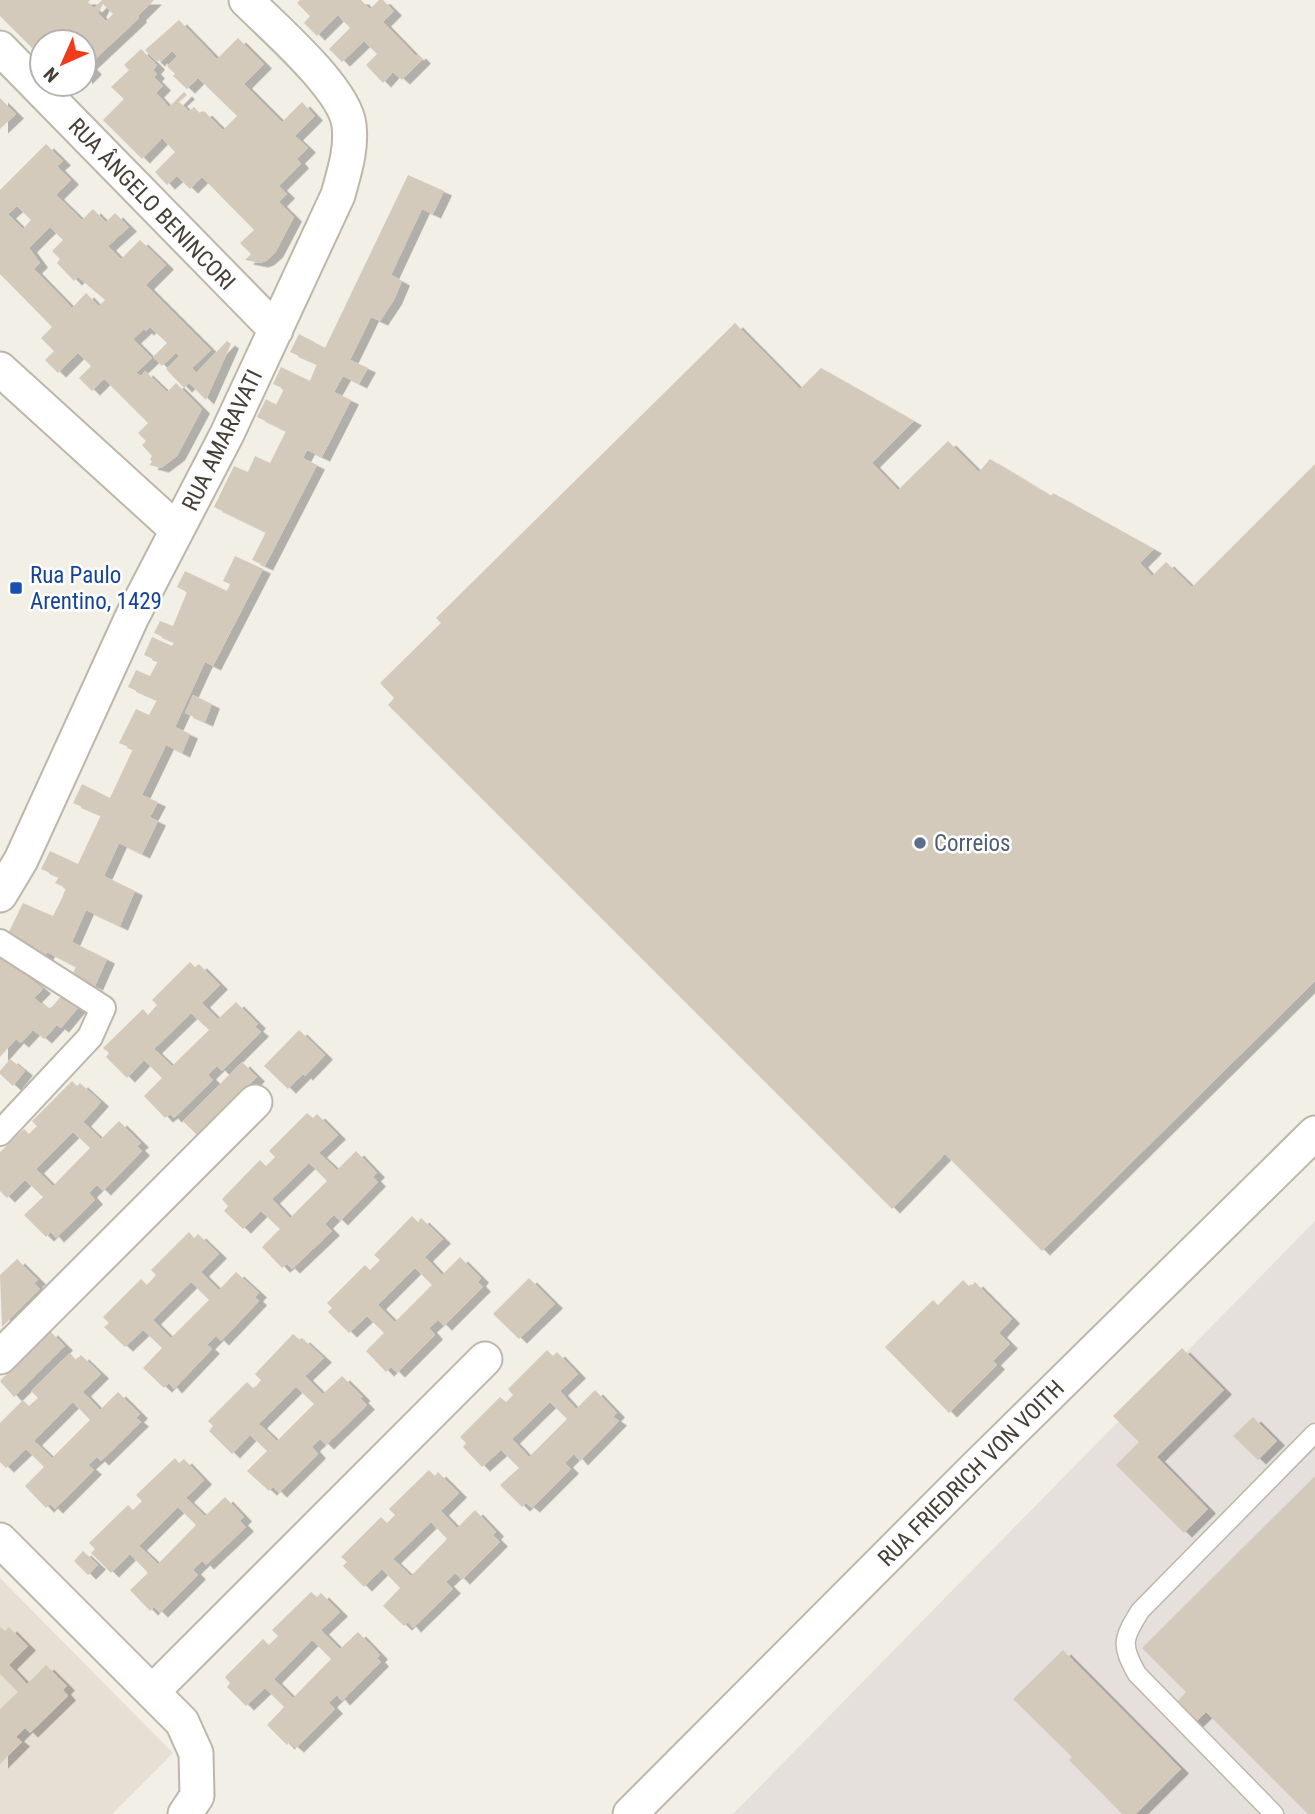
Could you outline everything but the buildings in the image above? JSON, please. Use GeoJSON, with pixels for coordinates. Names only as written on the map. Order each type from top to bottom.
{"type":"FeatureCollection","features":[{"type":"Feature","properties":{"kind":"street","name":"RUA AMARAVATI"},"geometry":{"type":"LineString","coordinates":[[0,895],[21,860],[132,617],[228,434],[338,195],[349,154],[349,123],[340,99],[304,58],[246,0]]}},
{"type":"Feature","properties":{"kind":"street","name":"RUA ÂNGELO BENINCORI"},"geometry":{"type":"LineString","coordinates":[[0,48],[276,330]]}},
{"type":"Feature","properties":{"kind":"street"},"geometry":{"type":"LineString","coordinates":[[0,369],[177,530]]}},
{"type":"Feature","properties":{"kind":"street"},"geometry":{"type":"LineString","coordinates":[[0,942],[103,1008],[90,1037],[0,1133]]}},
{"type":"Feature","properties":{"kind":"street"},"geometry":{"type":"LineString","coordinates":[[0,1357],[256,1102]]}},
{"type":"Feature","properties":{"kind":"street","name":"RUA FRIEDRICH VON VOITH"},"geometry":{"type":"LineString","coordinates":[[630,1814],[899,1543],[1315,1133]]}},
{"type":"Feature","properties":{"kind":"street"},"geometry":{"type":"LineString","coordinates":[[153,1691],[485,1359]]}},
{"type":"Feature","properties":{"kind":"street"},"geometry":{"type":"LineString","coordinates":[[0,1540],[181,1722],[196,1753],[197,1796],[185,1814]]}},
{"type":"Feature","properties":{"kind":"lane"},"geometry":{"type":"LineString","coordinates":[[1274,1814],[1137,1674],[1126,1654],[1126,1634],[1140,1611],[1315,1433]]}},
{"type":"Feature","properties":{"kind":"shaded area"},"geometry":{"type":"Polygon","coordinates":[[[1315,1221],[1315,1814],[733,1814],[1315,1221]]]}},
{"type":"Feature","properties":{"kind":"shaded area"},"geometry":{"type":"Polygon","coordinates":[[[0,1578],[173,1753],[112,1814],[0,1814],[0,1578]]]}},
{"type":"Feature","properties":{"kind":"place","name":"Rua Paulo Arentino, 1429"},"geometry":{"type":"Point","coordinates":[16,588]}},
{"type":"Feature","properties":{"kind":"place","name":"Correios"},"geometry":{"type":"Point","coordinates":[920,843]}}]}
